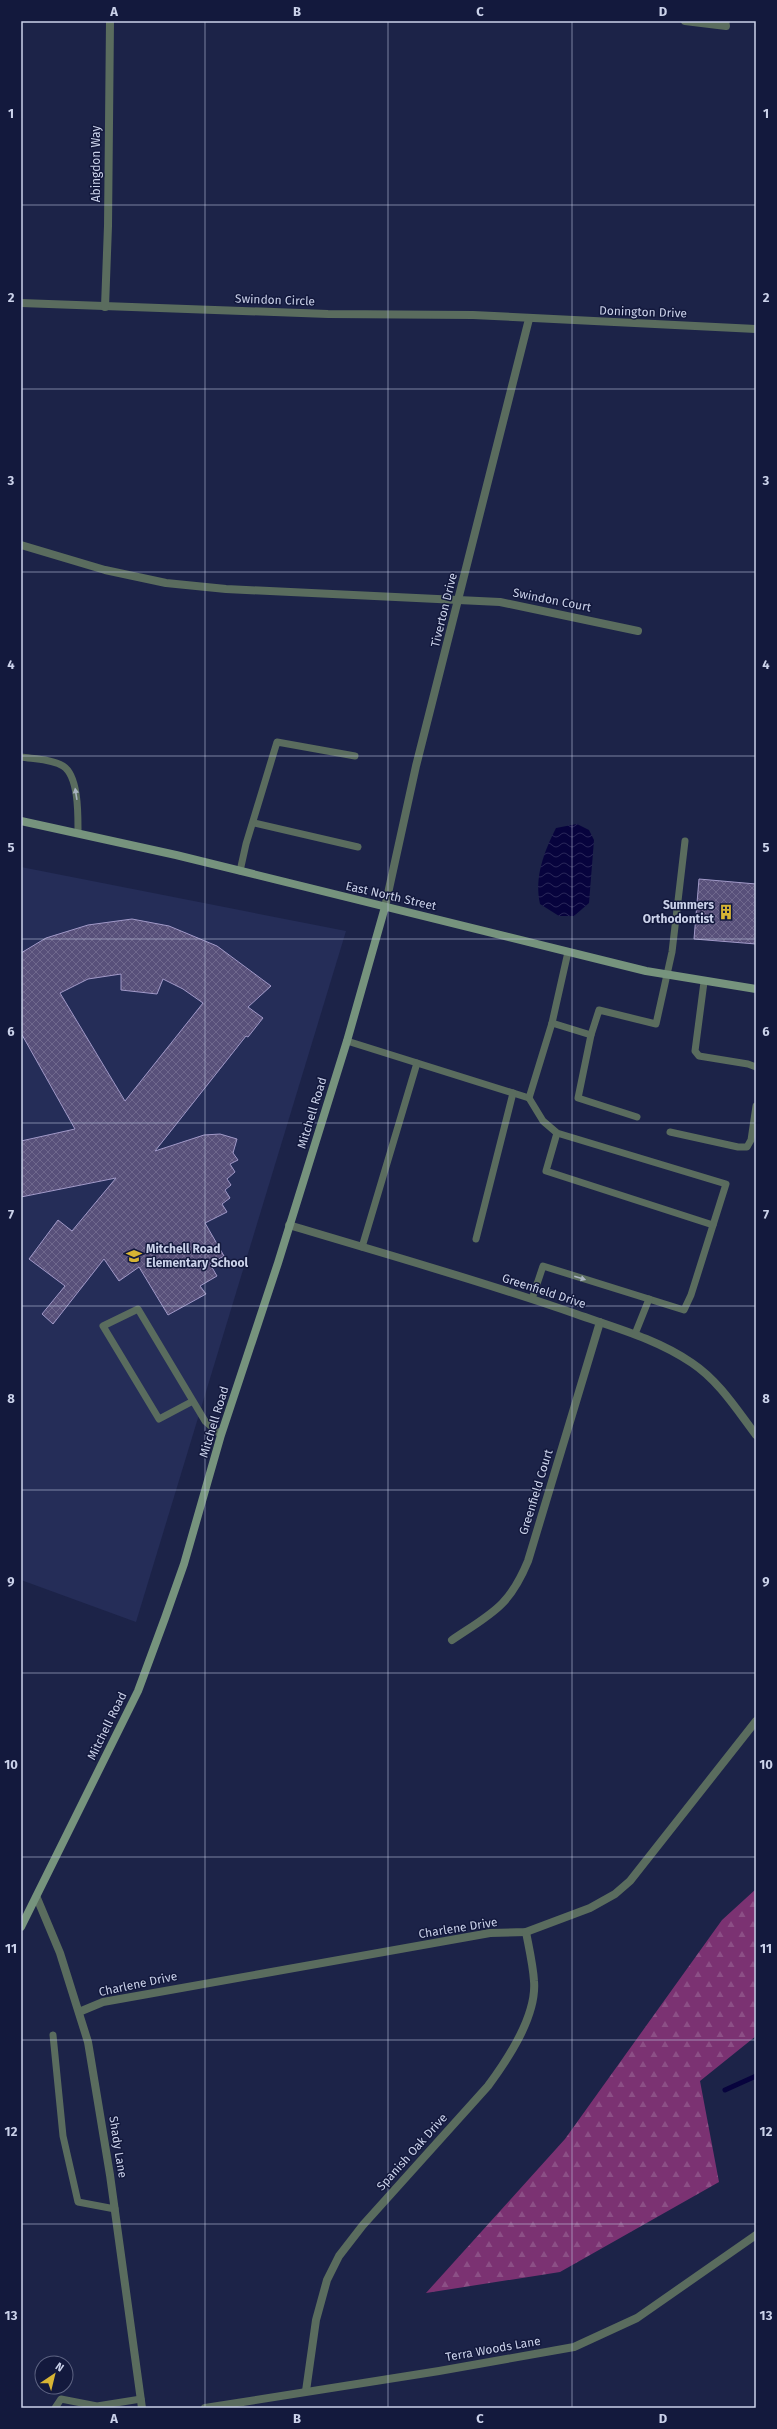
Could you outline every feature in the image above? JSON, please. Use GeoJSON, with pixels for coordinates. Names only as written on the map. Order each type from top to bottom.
{"type":"FeatureCollection","features":[{"type":"Feature","properties":{"kind":"street","name":"Abingdon Way"},"geometry":{"type":"LineString","coordinates":[[105,307],[108,226],[110,21]]}},
{"type":"Feature","properties":{"kind":"street"},"geometry":{"type":"LineString","coordinates":[[685,21],[726,26],[725,21]]}},
{"type":"Feature","properties":{"kind":"street","name":"Swindon Circle"},"geometry":{"type":"LineString","coordinates":[[21,303],[328,314],[473,315],[529,319]]}},
{"type":"Feature","properties":{"kind":"street","name":"Donington Drive"},"geometry":{"type":"LineString","coordinates":[[529,319],[756,328]]}},
{"type":"Feature","properties":{"kind":"street","name":"Tiverton Drive"},"geometry":{"type":"LineString","coordinates":[[385,907],[416,766],[460,599],[529,319]]}},
{"type":"Feature","properties":{"kind":"street"},"geometry":{"type":"LineString","coordinates":[[21,545],[105,570],[166,583],[226,589],[460,599]]}},
{"type":"Feature","properties":{"kind":"street","name":"Swindon Court"},"geometry":{"type":"LineString","coordinates":[[460,599],[500,602],[638,631]]}},
{"type":"Feature","properties":{"kind":"street","name":"East North Street"},"geometry":{"type":"LineString","coordinates":[[21,821],[78,833],[668,975],[704,982],[756,989]]}},
{"type":"Feature","properties":{"kind":"street","name":"Mitchell Road"},"geometry":{"type":"LineString","coordinates":[[21,1927],[37,1898],[138,1690],[184,1564],[221,1435],[290,1225],[347,1041],[385,907]]}},
{"type":"Feature","properties":{"kind":"street","name":"Greenfield Drive"},"geometry":{"type":"LineString","coordinates":[[290,1225],[532,1299],[635,1334],[668,1348],[694,1364],[724,1392],[756,1435]]}},
{"type":"Feature","properties":{"kind":"street","name":"Greenfield Court"},"geometry":{"type":"LineString","coordinates":[[452,1640],[498,1609],[518,1586],[528,1561],[600,1322]]}},
{"type":"Feature","properties":{"kind":"street","name":"Charlene Drive"},"geometry":{"type":"LineString","coordinates":[[79,2012],[103,2002],[338,1959],[490,1933],[526,1932],[590,1908],[615,1894],[630,1881],[756,1721]]}},
{"type":"Feature","properties":{"kind":"street","name":"Shady Lane"},"geometry":{"type":"LineString","coordinates":[[37,1898],[60,1953],[88,2042],[115,2209],[142,2408]]}},
{"type":"Feature","properties":{"kind":"street","name":"Spanish Oak Drive"},"geometry":{"type":"LineString","coordinates":[[306,2391],[316,2320],[327,2280],[339,2256],[363,2225],[488,2086],[505,2064],[518,2040],[532,2002],[534,1982],[526,1932]]}},
{"type":"Feature","properties":{"kind":"street","name":"Terra Woods Lane"},"geometry":{"type":"LineString","coordinates":[[206,2408],[439,2371],[574,2346],[637,2318],[756,2236]]}},
{"type":"Feature","properties":{"kind":"lane"},"geometry":{"type":"LineString","coordinates":[[240,872],[277,742],[355,756]]}},
{"type":"Feature","properties":{"kind":"lane"},"geometry":{"type":"LineString","coordinates":[[21,757],[53,762],[63,766],[69,772],[78,807],[78,833]]}},
{"type":"Feature","properties":{"kind":"lane"},"geometry":{"type":"LineString","coordinates":[[254,822],[358,847]]}},
{"type":"Feature","properties":{"kind":"lane"},"geometry":{"type":"LineString","coordinates":[[637,1117],[578,1098],[591,1035],[599,1010],[656,1024],[668,975],[684,841]]}},
{"type":"Feature","properties":{"kind":"lane"},"geometry":{"type":"LineString","coordinates":[[529,1098],[552,1023],[568,952]]}},
{"type":"Feature","properties":{"kind":"lane"},"geometry":{"type":"LineString","coordinates":[[704,982],[695,1051],[699,1056],[748,1064],[756,1067]]}},
{"type":"Feature","properties":{"kind":"lane"},"geometry":{"type":"LineString","coordinates":[[552,1023],[591,1035]]}},
{"type":"Feature","properties":{"kind":"lane"},"geometry":{"type":"LineString","coordinates":[[347,1041],[529,1098],[543,1121],[557,1132],[726,1184],[691,1295],[684,1310],[543,1266],[532,1299]]}},
{"type":"Feature","properties":{"kind":"lane"},"geometry":{"type":"LineString","coordinates":[[362,1247],[417,1063]]}},
{"type":"Feature","properties":{"kind":"lane"},"geometry":{"type":"LineString","coordinates":[[476,1239],[513,1093]]}},
{"type":"Feature","properties":{"kind":"lane"},"geometry":{"type":"LineString","coordinates":[[670,1132],[738,1147],[747,1147],[752,1140],[756,1106]]}},
{"type":"Feature","properties":{"kind":"lane"},"geometry":{"type":"LineString","coordinates":[[557,1132],[546,1171],[713,1224]]}},
{"type":"Feature","properties":{"kind":"lane"},"geometry":{"type":"LineString","coordinates":[[635,1334],[648,1299]]}},
{"type":"Feature","properties":{"kind":"lane"},"geometry":{"type":"LineString","coordinates":[[193,1401],[158,1419],[103,1326],[138,1309],[205,1421],[221,1435]]}},
{"type":"Feature","properties":{"kind":"lane"},"geometry":{"type":"LineString","coordinates":[[53,2035],[63,2136],[78,2202],[115,2209]]}},
{"type":"Feature","properties":{"kind":"lane"},"geometry":{"type":"LineString","coordinates":[[55,2408],[62,2399],[97,2406],[141,2399]]}},
{"type":"Feature","properties":{"kind":"shaded area","name":"Mitchell Road Elementary School"},"geometry":{"type":"Polygon","coordinates":[[[21,867],[346,931],[136,1622],[21,1580],[21,867]]]}},
{"type":"Feature","properties":{"kind":"green space"},"geometry":{"type":"Polygon","coordinates":[[[756,1889],[756,2036],[700,2081],[719,2182],[560,2272],[426,2293],[565,2139],[722,1920],[756,1889]]]}},
{"type":"Feature","properties":{"kind":"water"},"geometry":{"type":"Polygon","coordinates":[[[577,824],[589,830],[594,840],[589,903],[574,916],[559,916],[540,904],[538,894],[539,874],[544,855],[556,828],[577,824]]]}},
{"type":"Feature","properties":{"kind":"building","name":"Summers Orthodontist"},"geometry":{"type":"Polygon","coordinates":[[[699,879],[756,884],[756,944],[694,939],[699,879]]]}},
{"type":"Feature","properties":{"kind":"building"},"geometry":{"type":"Polygon","coordinates":[[[132,919],[169,926],[217,946],[271,986],[248,1007],[263,1018],[248,1037],[246,1036],[155,1151],[204,1135],[220,1134],[237,1139],[233,1153],[238,1160],[230,1164],[235,1172],[227,1179],[231,1185],[225,1190],[230,1198],[222,1204],[227,1212],[205,1223],[224,1256],[210,1264],[217,1276],[200,1286],[206,1294],[168,1315],[139,1267],[119,1281],[104,1259],[53,1324],[42,1314],[65,1286],[29,1259],[58,1220],[72,1231],[116,1178],[21,1197],[21,1141],[75,1129],[21,1033],[21,953],[46,938],[88,925],[132,919]],[[121,974],[88,979],[60,993],[125,1101],[203,1003],[183,989],[163,979],[157,994],[121,990],[121,974]]]}},
{"type":"Feature","properties":{"kind":"waterway"},"geometry":{"type":"LineString","coordinates":[[725,2090],[756,2076]]}},
{"type":"Feature","properties":{"kind":"place","name":"Summers Orthodontist"},"geometry":{"type":"Point","coordinates":[726,912]}},
{"type":"Feature","properties":{"kind":"place","name":"Mitchell Road Elementary School"},"geometry":{"type":"Point","coordinates":[134,1256]}}]}
